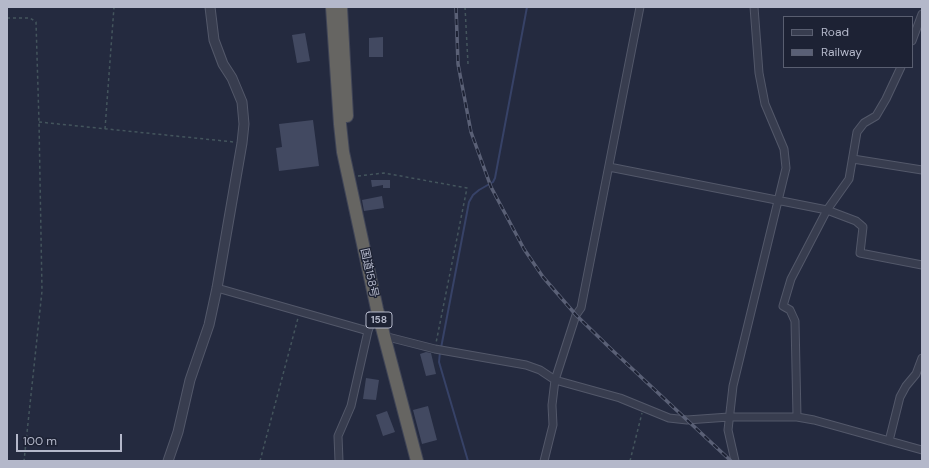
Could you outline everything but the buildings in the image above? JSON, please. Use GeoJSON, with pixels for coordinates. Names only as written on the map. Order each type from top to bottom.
{"type":"FeatureCollection","features":[{"type":"Feature","properties":{"kind":"highway","name":"国道158号"},"geometry":{"type":"LineString","coordinates":[[332,7],[343,152],[377,309],[417,461]]}},
{"type":"Feature","properties":{"kind":"highway","name":"国道158号"},"geometry":{"type":"LineString","coordinates":[[341,7],[348,122],[348,177]]}},
{"type":"Feature","properties":{"kind":"street"},"geometry":{"type":"LineString","coordinates":[[168,461],[178,432],[190,380],[209,326],[217,288],[244,124],[242,102],[232,78],[223,64],[214,40],[210,7]]}},
{"type":"Feature","properties":{"kind":"street"},"geometry":{"type":"LineString","coordinates":[[544,461],[553,425],[552,405],[555,380],[576,315],[581,308],[640,7]]}},
{"type":"Feature","properties":{"kind":"street"},"geometry":{"type":"LineString","coordinates":[[734,461],[728,430],[728,416],[733,386],[786,168],[784,149],[765,104],[758,73],[754,7]]}},
{"type":"Feature","properties":{"kind":"street"},"geometry":{"type":"LineString","coordinates":[[913,38],[922,14]]}},
{"type":"Feature","properties":{"kind":"street"},"geometry":{"type":"LineString","coordinates":[[797,417],[795,321],[790,310],[783,306],[791,279],[827,210],[849,178],[857,132],[864,123],[876,116],[886,100],[901,68]]}},
{"type":"Feature","properties":{"kind":"street"},"geometry":{"type":"LineString","coordinates":[[853,159],[922,170]]}},
{"type":"Feature","properties":{"kind":"street"},"geometry":{"type":"LineString","coordinates":[[609,166],[827,210],[856,221],[863,227],[860,253],[922,265]]}},
{"type":"Feature","properties":{"kind":"street"},"geometry":{"type":"LineString","coordinates":[[217,288],[368,331]]}},
{"type":"Feature","properties":{"kind":"street"},"geometry":{"type":"LineString","coordinates":[[339,461],[338,436],[351,406],[368,331],[377,309]]}},
{"type":"Feature","properties":{"kind":"street"},"geometry":{"type":"LineString","coordinates":[[384,336],[439,350],[526,365],[540,370],[555,380],[620,398],[669,418],[687,420],[728,416],[797,417],[814,420],[922,450]]}},
{"type":"Feature","properties":{"kind":"street"},"geometry":{"type":"LineString","coordinates":[[889,441],[900,397],[906,386],[916,374],[922,358]]}},
{"type":"Feature","properties":{"kind":"path"},"geometry":{"type":"LineString","coordinates":[[105,129],[114,7]]}},
{"type":"Feature","properties":{"kind":"path"},"geometry":{"type":"LineString","coordinates":[[465,7],[468,64]]}},
{"type":"Feature","properties":{"kind":"path"},"geometry":{"type":"LineString","coordinates":[[7,18],[30,18],[36,22],[42,291],[24,461]]}},
{"type":"Feature","properties":{"kind":"path"},"geometry":{"type":"LineString","coordinates":[[39,122],[242,143]]}},
{"type":"Feature","properties":{"kind":"path"},"geometry":{"type":"LineString","coordinates":[[348,177],[384,173],[467,188],[439,350]]}},
{"type":"Feature","properties":{"kind":"path"},"geometry":{"type":"LineString","coordinates":[[260,461],[300,312]]}},
{"type":"Feature","properties":{"kind":"path"},"geometry":{"type":"LineString","coordinates":[[630,461],[644,408]]}},
{"type":"Feature","properties":{"kind":"waterway"},"geometry":{"type":"LineString","coordinates":[[441,348],[469,202],[473,195],[493,182],[495,178],[527,7]]}},
{"type":"Feature","properties":{"kind":"waterway"},"geometry":{"type":"LineString","coordinates":[[440,352],[439,362],[468,461]]}},
{"type":"Feature","properties":{"kind":"railway"},"geometry":{"type":"LineString","coordinates":[[456,7],[458,64],[471,132],[491,187],[524,249],[543,277],[576,315],[731,461]]}}]}
